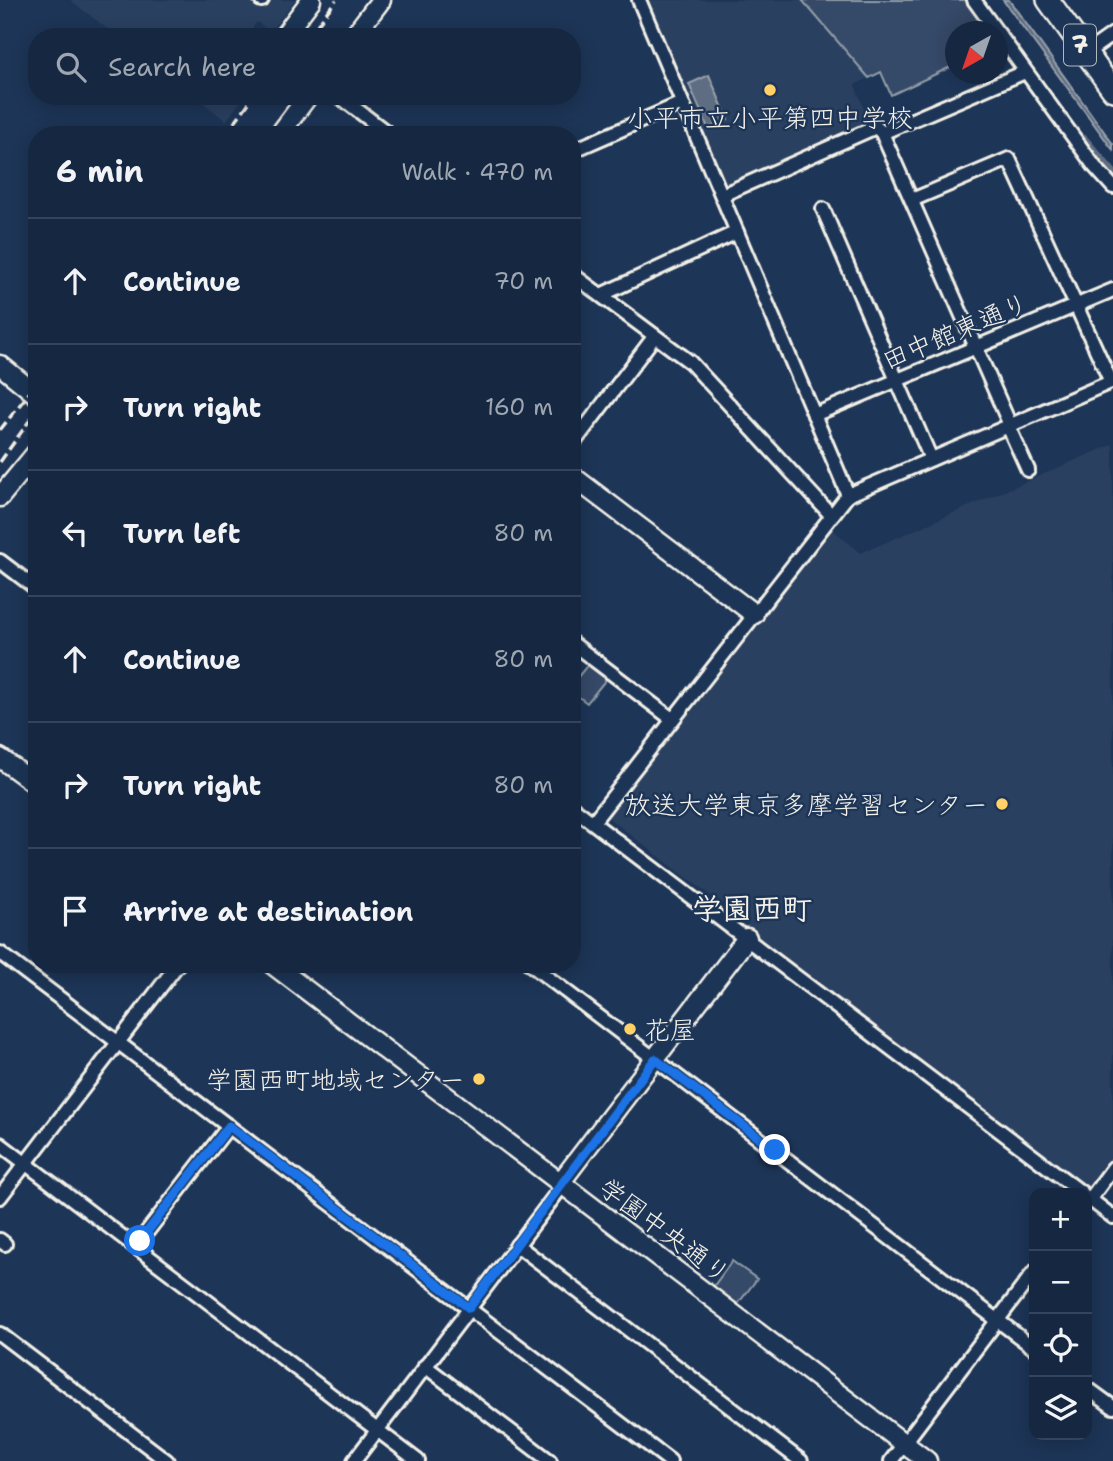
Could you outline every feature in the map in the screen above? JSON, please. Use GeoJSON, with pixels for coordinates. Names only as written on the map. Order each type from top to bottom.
{"type":"FeatureCollection","features":[{"type":"Feature","properties":{"kind":"main road","name":"7"},"geometry":{"type":"LineString","coordinates":[[1048,0],[1113,90]]}},
{"type":"Feature","properties":{"kind":"street"},"geometry":{"type":"LineString","coordinates":[[290,28],[312,0]]}},
{"type":"Feature","properties":{"kind":"street"},"geometry":{"type":"LineString","coordinates":[[360,28],[381,0]]}},
{"type":"Feature","properties":{"kind":"street"},"geometry":{"type":"LineString","coordinates":[[639,0],[849,495]]}},
{"type":"Feature","properties":{"kind":"street"},"geometry":{"type":"LineString","coordinates":[[974,0],[989,21]]}},
{"type":"Feature","properties":{"kind":"street"},"geometry":{"type":"LineString","coordinates":[[1086,53],[1113,34]]}},
{"type":"Feature","properties":{"kind":"street"},"geometry":{"type":"LineString","coordinates":[[1008,48],[1113,187]]}},
{"type":"Feature","properties":{"kind":"street"},"geometry":{"type":"LineString","coordinates":[[882,133],[1024,72]]}},
{"type":"Feature","properties":{"kind":"street"},"geometry":{"type":"LineString","coordinates":[[581,147],[682,103]]}},
{"type":"Feature","properties":{"kind":"street"},"geometry":{"type":"LineString","coordinates":[[286,126],[301,105]]}},
{"type":"Feature","properties":{"kind":"street"},"geometry":{"type":"LineString","coordinates":[[351,105],[378,126]]}},
{"type":"Feature","properties":{"kind":"street"},"geometry":{"type":"LineString","coordinates":[[722,195],[876,127],[882,133],[1028,470]]}},
{"type":"Feature","properties":{"kind":"street"},"geometry":{"type":"LineString","coordinates":[[593,822],[849,495],[1112,381],[1009,159],[912,201]]}},
{"type":"Feature","properties":{"kind":"street"},"geometry":{"type":"LineString","coordinates":[[823,209],[931,460]]}},
{"type":"Feature","properties":{"kind":"street"},"geometry":{"type":"LineString","coordinates":[[601,295],[737,232]]}},
{"type":"Feature","properties":{"kind":"street"},"geometry":{"type":"LineString","coordinates":[[581,281],[690,362],[831,515]]}},
{"type":"Feature","properties":{"kind":"street","name":"田中館東通り"},"geometry":{"type":"LineString","coordinates":[[814,415],[1113,289]]}},
{"type":"Feature","properties":{"kind":"street"},"geometry":{"type":"LineString","coordinates":[[581,433],[654,337]]}},
{"type":"Feature","properties":{"kind":"street"},"geometry":{"type":"LineString","coordinates":[[0,365],[28,388]]}},
{"type":"Feature","properties":{"kind":"street"},"geometry":{"type":"LineString","coordinates":[[0,497],[28,463]]}},
{"type":"Feature","properties":{"kind":"street"},"geometry":{"type":"LineString","coordinates":[[581,482],[754,614]]}},
{"type":"Feature","properties":{"kind":"street"},"geometry":{"type":"LineString","coordinates":[[0,561],[28,582]]}},
{"type":"Feature","properties":{"kind":"street"},"geometry":{"type":"LineString","coordinates":[[581,650],[672,719]]}},
{"type":"Feature","properties":{"kind":"street"},"geometry":{"type":"LineString","coordinates":[[0,758],[28,778]]}},
{"type":"Feature","properties":{"kind":"street"},"geometry":{"type":"LineString","coordinates":[[581,813],[1073,1188]]}},
{"type":"Feature","properties":{"kind":"street"},"geometry":{"type":"LineString","coordinates":[[354,1461],[747,938]]}},
{"type":"Feature","properties":{"kind":"street"},"geometry":{"type":"LineString","coordinates":[[0,953],[670,1461]]}},
{"type":"Feature","properties":{"kind":"street"},"geometry":{"type":"LineString","coordinates":[[0,1197],[171,973]]}},
{"type":"Feature","properties":{"kind":"street","name":"学園中央通り"},"geometry":{"type":"LineString","coordinates":[[284,973],[926,1461]]}},
{"type":"Feature","properties":{"kind":"street"},"geometry":{"type":"LineString","coordinates":[[542,973],[1029,1344]]}},
{"type":"Feature","properties":{"kind":"street"},"geometry":{"type":"LineString","coordinates":[[136,1246],[229,1126]]}},
{"type":"Feature","properties":{"kind":"street"},"geometry":{"type":"LineString","coordinates":[[0,1144],[418,1461]]}},
{"type":"Feature","properties":{"kind":"street"},"geometry":{"type":"LineString","coordinates":[[1092,1191],[1113,1168]]}},
{"type":"Feature","properties":{"kind":"street"},"geometry":{"type":"LineString","coordinates":[[1092,1202],[1113,1217]]}},
{"type":"Feature","properties":{"kind":"street"},"geometry":{"type":"LineString","coordinates":[[517,1245],[801,1461]]}},
{"type":"Feature","properties":{"kind":"street"},"geometry":{"type":"LineString","coordinates":[[891,1461],[1029,1279]]}},
{"type":"Feature","properties":{"kind":"street"},"geometry":{"type":"LineString","coordinates":[[0,1334],[167,1461]]}},
{"type":"Feature","properties":{"kind":"street"},"geometry":{"type":"LineString","coordinates":[[425,1366],[550,1461]]}},
{"type":"Feature","properties":{"kind":"street"},"geometry":{"type":"LineString","coordinates":[[1092,1392],[1113,1407]]}},
{"type":"Feature","properties":{"kind":"shaded area"},"geometry":{"type":"Polygon","coordinates":[[[70,0],[295,0],[273,28],[265,28],[257,22],[253,28],[106,28],[70,0]]]}},
{"type":"Feature","properties":{"kind":"shaded area","name":"小平市立小平第四中学校"},"geometry":{"type":"Polygon","coordinates":[[[644,0],[970,0],[961,21],[945,21],[945,70],[891,95],[880,72],[855,85],[868,120],[866,124],[727,187],[723,186],[644,0]]]}},
{"type":"Feature","properties":{"kind":"shaded area"},"geometry":{"type":"Polygon","coordinates":[[[802,0],[970,0],[985,21],[945,21],[945,70],[891,95],[881,72],[869,78],[802,0]]]}},
{"type":"Feature","properties":{"kind":"shaded area"},"geometry":{"type":"Polygon","coordinates":[[[1003,0],[1009,0],[1113,144],[1113,150],[1003,0]]]}},
{"type":"Feature","properties":{"kind":"shaded area"},"geometry":{"type":"Polygon","coordinates":[[[709,75],[728,120],[708,128],[689,84],[709,75]]]}},
{"type":"Feature","properties":{"kind":"shaded area"},"geometry":{"type":"Polygon","coordinates":[[[206,105],[238,105],[226,121],[206,105]]]}},
{"type":"Feature","properties":{"kind":"shaded area"},"geometry":{"type":"Polygon","coordinates":[[[1113,444],[1113,1155],[1088,1188],[745,928],[748,924],[607,817],[832,529],[861,553],[1113,444]]]}},
{"type":"Feature","properties":{"kind":"shaded area"},"geometry":{"type":"Polygon","coordinates":[[[589,663],[608,677],[587,703],[581,699],[581,673],[589,663]]]}},
{"type":"Feature","properties":{"kind":"shaded area"},"geometry":{"type":"Polygon","coordinates":[[[732,1261],[757,1279],[737,1305],[713,1287],[732,1261]]]}},
{"type":"Feature","properties":{"kind":"waterway"},"geometry":{"type":"LineString","coordinates":[[1082,141],[1113,177]]}},
{"type":"Feature","properties":{"kind":"railway"},"geometry":{"type":"LineString","coordinates":[[315,28],[336,0]]}},
{"type":"Feature","properties":{"kind":"railway"},"geometry":{"type":"LineString","coordinates":[[232,126],[247,105]]}},
{"type":"Feature","properties":{"kind":"railway"},"geometry":{"type":"LineString","coordinates":[[0,430],[28,394]]}},
{"type":"Feature","properties":{"kind":"railway"},"geometry":{"type":"LineString","coordinates":[[0,462],[28,423]]}},
{"type":"Feature","properties":{"kind":"place","name":"小平市立小平第四中学校"},"geometry":{"type":"Point","coordinates":[770,90]}},
{"type":"Feature","properties":{"kind":"place","name":"放送大学東京多摩学習センター"},"geometry":{"type":"Point","coordinates":[1002,804]}},
{"type":"Feature","properties":{"kind":"place","name":"花屋"},"geometry":{"type":"Point","coordinates":[630,1029]}},
{"type":"Feature","properties":{"kind":"place","name":"学園西町地域センター"},"geometry":{"type":"Point","coordinates":[479,1079]}},
{"type":"Feature","properties":{"kind":"district","name":"学園西町"},"geometry":{"type":"Point","coordinates":[752,908]}},
{"type":"Feature","properties":{"kind":"route"},"geometry":{"type":"LineString","coordinates":[[140,1241],[229,1126],[469,1308],[655,1059],[775,1150]]}}]}
